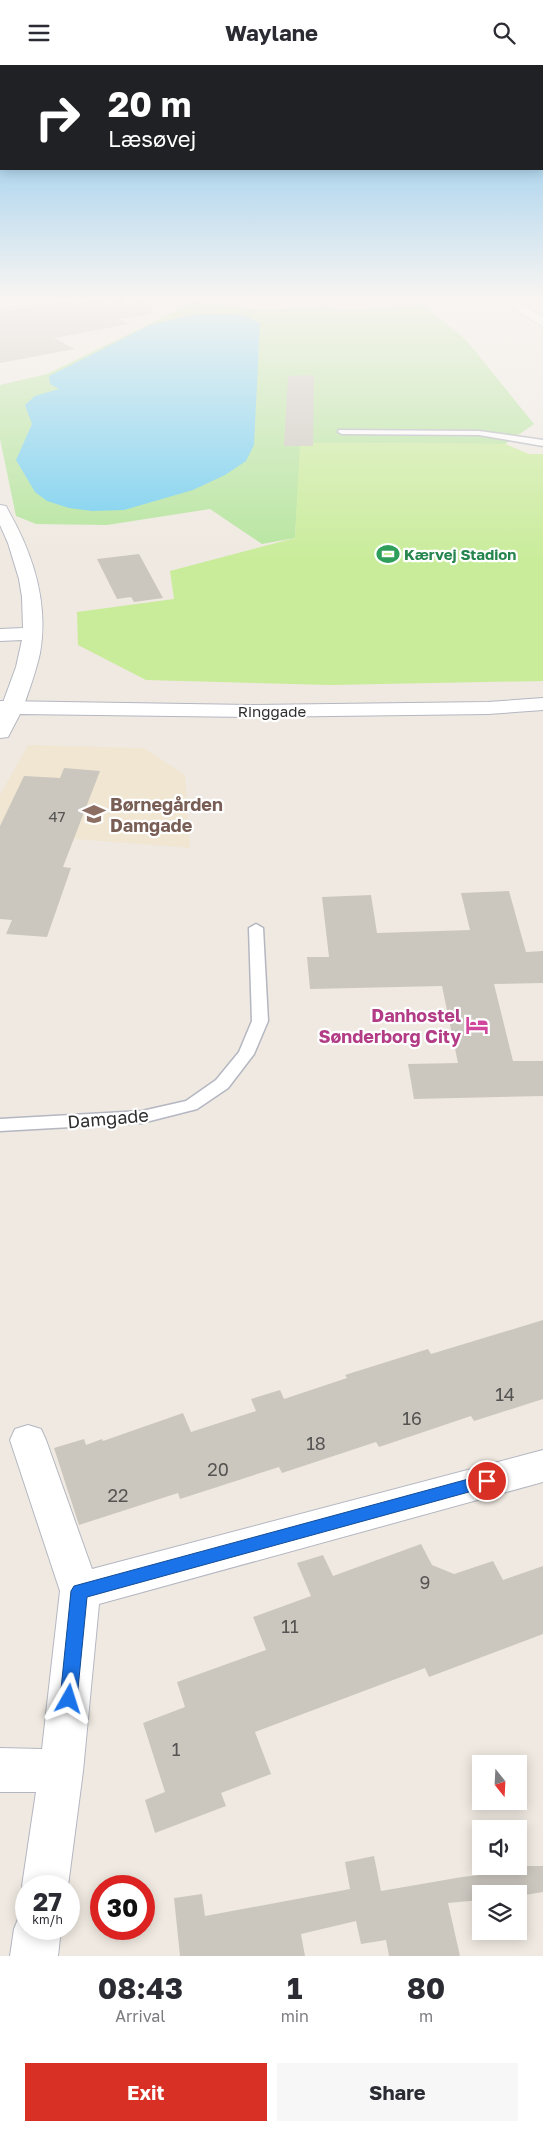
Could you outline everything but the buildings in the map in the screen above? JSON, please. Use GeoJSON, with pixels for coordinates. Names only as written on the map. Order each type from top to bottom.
{"type":"FeatureCollection","features":[{"type":"Feature","properties":{"kind":"street"},"geometry":{"type":"LineString","coordinates":[[0,510],[25,562],[34,604],[30,653],[6,708],[0,732]]}},
{"type":"Feature","properties":{"kind":"street"},"geometry":{"type":"LineString","coordinates":[[0,635],[31,634]]}},
{"type":"Feature","properties":{"kind":"street","name":"Ringgade"},"geometry":{"type":"LineString","coordinates":[[6,708],[250,711],[488,708],[543,704]]}},
{"type":"Feature","properties":{"kind":"street"},"geometry":{"type":"LineString","coordinates":[[28,1441],[80,1591],[62,1771],[47,1875]]}},
{"type":"Feature","properties":{"kind":"street"},"geometry":{"type":"LineString","coordinates":[[80,1591],[543,1466]]}},
{"type":"Feature","properties":{"kind":"street"},"geometry":{"type":"LineString","coordinates":[[0,1770],[62,1771]]}},
{"type":"Feature","properties":{"kind":"street"},"geometry":{"type":"LineString","coordinates":[[34,1956],[36,1940]]}},
{"type":"Feature","properties":{"kind":"lane"},"geometry":{"type":"LineString","coordinates":[[342,432],[479,433],[543,443]]}},
{"type":"Feature","properties":{"kind":"lane","name":"Damgade"},"geometry":{"type":"LineString","coordinates":[[0,1125],[142,1117],[191,1105],[222,1084],[246,1054],[260,1021],[256,928]]}},
{"type":"Feature","properties":{"kind":"shaded area","name":"Børnegården Damgade"},"geometry":{"type":"Polygon","coordinates":[[[28,745],[144,748],[185,775],[190,848],[0,833],[0,795],[28,745]]]}},
{"type":"Feature","properties":{"kind":"green space"},"geometry":{"type":"Polygon","coordinates":[[[502,384],[534,424],[505,444],[301,443],[295,538],[262,544],[210,509],[107,525],[36,524],[16,516],[0,439],[0,385],[502,384]]]}},
{"type":"Feature","properties":{"kind":"green space","name":"Kærvej Stadion"},"geometry":{"type":"Polygon","coordinates":[[[300,443],[505,444],[529,454],[543,454],[543,681],[330,685],[146,680],[78,645],[77,612],[174,599],[170,571],[295,538],[300,443]]]}},
{"type":"Feature","properties":{"kind":"water"},"geometry":{"type":"Polygon","coordinates":[[[50,384],[257,384],[254,445],[246,461],[225,475],[193,490],[124,510],[92,511],[69,508],[47,501],[35,492],[16,460],[32,424],[25,405],[35,396],[59,389],[50,384]]]}},
{"type":"Feature","properties":{"kind":"place","name":"Kærvej Stadion"},"geometry":{"type":"Point","coordinates":[388,554]}},
{"type":"Feature","properties":{"kind":"place","name":"Børnegården Damgade"},"geometry":{"type":"Point","coordinates":[94,814]}},
{"type":"Feature","properties":{"kind":"place","name":"Danhostel Sønderborg City"},"geometry":{"type":"Point","coordinates":[477,1025]}},
{"type":"Feature","properties":{"kind":"route"},"geometry":{"type":"LineString","coordinates":[[69,1699],[80,1591],[487,1481]]}}]}
